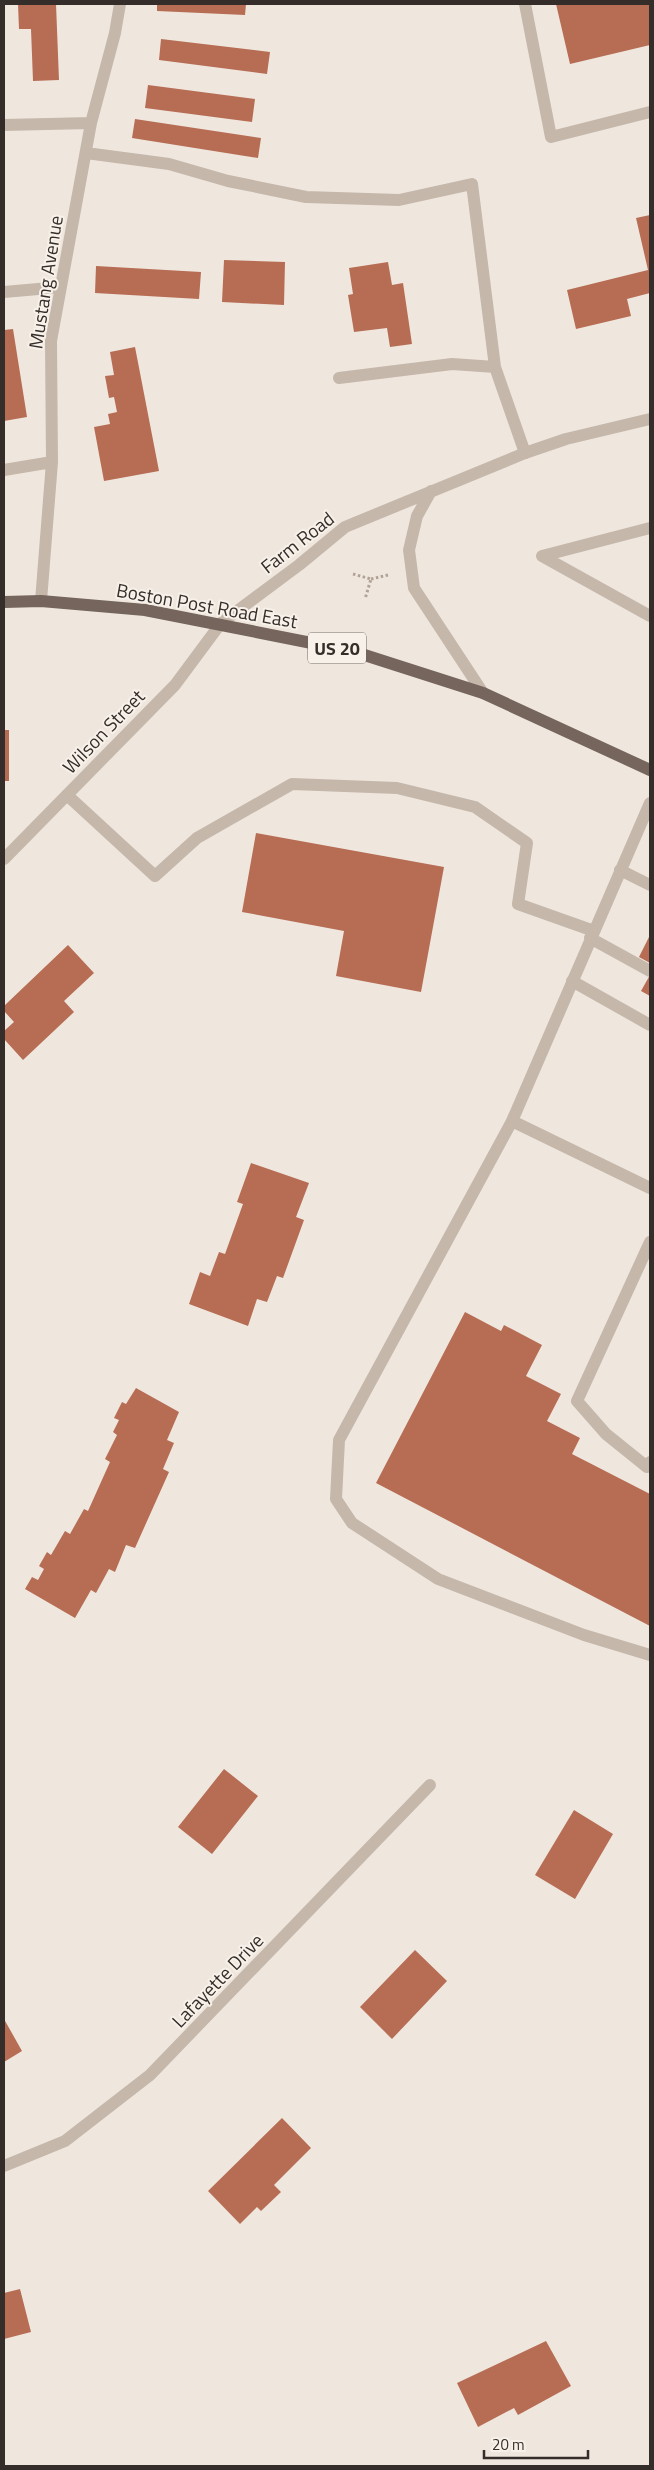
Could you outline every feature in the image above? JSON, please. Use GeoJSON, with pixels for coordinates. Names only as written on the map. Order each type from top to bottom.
{"type":"FeatureCollection","features":[{"type":"Feature","properties":{"kind":"main road","name":"Boston Post Road East"},"geometry":{"type":"LineString","coordinates":[[4,602],[41,601],[145,610],[221,623],[352,651],[483,693],[650,770]]}},
{"type":"Feature","properties":{"kind":"street","name":"Mustang Avenue"},"geometry":{"type":"LineString","coordinates":[[41,601],[52,462],[51,341],[91,123],[115,33],[120,4]]}},
{"type":"Feature","properties":{"kind":"street"},"geometry":{"type":"LineString","coordinates":[[525,4],[551,137],[650,112]]}},
{"type":"Feature","properties":{"kind":"street"},"geometry":{"type":"LineString","coordinates":[[4,125],[91,123]]}},
{"type":"Feature","properties":{"kind":"street"},"geometry":{"type":"LineString","coordinates":[[86,153],[169,164],[228,181],[306,198],[399,200],[472,184],[495,367],[525,453]]}},
{"type":"Feature","properties":{"kind":"street"},"geometry":{"type":"LineString","coordinates":[[4,292],[61,288]]}},
{"type":"Feature","properties":{"kind":"street"},"geometry":{"type":"LineString","coordinates":[[339,378],[452,364],[495,367]]}},
{"type":"Feature","properties":{"kind":"street","name":"Farm Road"},"geometry":{"type":"LineString","coordinates":[[221,623],[299,565],[345,527],[525,453],[566,439],[650,419]]}},
{"type":"Feature","properties":{"kind":"street"},"geometry":{"type":"LineString","coordinates":[[4,470],[52,462]]}},
{"type":"Feature","properties":{"kind":"street"},"geometry":{"type":"LineString","coordinates":[[431,491],[417,516],[408,550],[414,588],[483,693]]}},
{"type":"Feature","properties":{"kind":"street"},"geometry":{"type":"LineString","coordinates":[[650,528],[542,556],[650,616]]}},
{"type":"Feature","properties":{"kind":"street","name":"Wilson Street"},"geometry":{"type":"LineString","coordinates":[[4,859],[175,685],[221,623]]}},
{"type":"Feature","properties":{"kind":"street"},"geometry":{"type":"LineString","coordinates":[[67,795],[156,876],[197,838],[292,784],[397,788],[475,807],[527,843],[518,904],[592,935],[650,971]]}},
{"type":"Feature","properties":{"kind":"street"},"geometry":{"type":"LineString","coordinates":[[650,803],[512,1121],[339,1440],[336,1499],[352,1523],[438,1579],[584,1635],[650,1655]]}},
{"type":"Feature","properties":{"kind":"street"},"geometry":{"type":"LineString","coordinates":[[620,870],[650,885]]}},
{"type":"Feature","properties":{"kind":"street"},"geometry":{"type":"LineString","coordinates":[[572,981],[650,1025]]}},
{"type":"Feature","properties":{"kind":"street"},"geometry":{"type":"LineString","coordinates":[[512,1121],[650,1188]]}},
{"type":"Feature","properties":{"kind":"street"},"geometry":{"type":"LineString","coordinates":[[649,1466],[606,1434],[577,1401],[650,1242]]}},
{"type":"Feature","properties":{"kind":"street","name":"Lafayette Drive"},"geometry":{"type":"LineString","coordinates":[[4,2166],[66,2141],[150,2075],[430,1785]]}},
{"type":"Feature","properties":{"kind":"path"},"geometry":{"type":"LineString","coordinates":[[353,574],[371,579],[396,573]]}},
{"type":"Feature","properties":{"kind":"path"},"geometry":{"type":"LineString","coordinates":[[365,599],[371,579]]}},
{"type":"Feature","properties":{"kind":"building"},"geometry":{"type":"Polygon","coordinates":[[[18,4],[56,4],[59,80],[33,81],[31,29],[19,29],[18,4]]]}},
{"type":"Feature","properties":{"kind":"building"},"geometry":{"type":"Polygon","coordinates":[[[157,4],[246,4],[245,15],[157,11],[157,4]]]}},
{"type":"Feature","properties":{"kind":"building"},"geometry":{"type":"Polygon","coordinates":[[[556,4],[650,4],[650,45],[570,64],[556,4]]]}},
{"type":"Feature","properties":{"kind":"building"},"geometry":{"type":"Polygon","coordinates":[[[161,39],[270,52],[267,74],[159,60],[161,39]]]}},
{"type":"Feature","properties":{"kind":"building"},"geometry":{"type":"Polygon","coordinates":[[[148,85],[255,99],[252,122],[145,108],[148,85]]]}},
{"type":"Feature","properties":{"kind":"building"},"geometry":{"type":"Polygon","coordinates":[[[135,119],[261,138],[258,158],[132,138],[135,119]]]}},
{"type":"Feature","properties":{"kind":"building"},"geometry":{"type":"Polygon","coordinates":[[[650,215],[650,293],[627,299],[631,316],[576,329],[567,290],[648,270],[636,218],[650,215]]]}},
{"type":"Feature","properties":{"kind":"building"},"geometry":{"type":"Polygon","coordinates":[[[224,260],[285,262],[284,305],[222,302],[224,260]]]}},
{"type":"Feature","properties":{"kind":"building"},"geometry":{"type":"Polygon","coordinates":[[[388,262],[392,285],[403,283],[412,344],[390,347],[387,328],[354,332],[348,295],[353,294],[349,268],[388,262]]]}},
{"type":"Feature","properties":{"kind":"building"},"geometry":{"type":"Polygon","coordinates":[[[96,266],[201,272],[199,299],[95,293],[96,266]]]}},
{"type":"Feature","properties":{"kind":"building"},"geometry":{"type":"Polygon","coordinates":[[[13,329],[27,417],[4,421],[4,330],[13,329]]]}},
{"type":"Feature","properties":{"kind":"building"},"geometry":{"type":"Polygon","coordinates":[[[135,347],[159,471],[104,481],[94,427],[110,424],[108,414],[117,412],[114,397],[109,398],[105,376],[114,375],[110,352],[135,347]]]}},
{"type":"Feature","properties":{"kind":"building"},"geometry":{"type":"Polygon","coordinates":[[[4,730],[9,730],[9,781],[4,781],[4,730]]]}},
{"type":"Feature","properties":{"kind":"building"},"geometry":{"type":"Polygon","coordinates":[[[256,833],[444,867],[421,992],[336,976],[344,931],[242,912],[256,833]]]}},
{"type":"Feature","properties":{"kind":"building"},"geometry":{"type":"Polygon","coordinates":[[[650,935],[650,963],[639,957],[650,935]]]}},
{"type":"Feature","properties":{"kind":"building"},"geometry":{"type":"Polygon","coordinates":[[[68,945],[94,973],[64,1001],[74,1012],[23,1060],[4,1039],[4,1031],[14,1022],[4,1011],[4,1006],[68,945]]]}},
{"type":"Feature","properties":{"kind":"building"},"geometry":{"type":"Polygon","coordinates":[[[650,975],[650,996],[641,991],[650,975]]]}},
{"type":"Feature","properties":{"kind":"building"},"geometry":{"type":"Polygon","coordinates":[[[251,1163],[309,1183],[296,1217],[304,1220],[283,1278],[277,1276],[267,1302],[257,1299],[248,1326],[189,1304],[200,1272],[210,1276],[219,1252],[225,1254],[243,1204],[237,1202],[251,1163]]]}},
{"type":"Feature","properties":{"kind":"building"},"geometry":{"type":"Polygon","coordinates":[[[465,1312],[501,1331],[504,1325],[542,1345],[526,1376],[561,1394],[547,1421],[580,1438],[572,1454],[650,1494],[650,1626],[376,1483],[465,1312]]]}},
{"type":"Feature","properties":{"kind":"building"},"geometry":{"type":"Polygon","coordinates":[[[136,1388],[179,1412],[167,1440],[174,1443],[163,1469],[169,1472],[135,1548],[126,1545],[115,1572],[109,1569],[96,1593],[91,1590],[75,1618],[25,1589],[32,1577],[38,1580],[44,1569],[39,1566],[47,1552],[51,1555],[65,1531],[70,1534],[84,1509],[88,1511],[110,1462],[105,1459],[117,1435],[113,1432],[119,1420],[114,1418],[122,1402],[126,1404],[136,1388]]]}},
{"type":"Feature","properties":{"kind":"building"},"geometry":{"type":"Polygon","coordinates":[[[224,1769],[258,1796],[212,1854],[178,1827],[224,1769]]]}},
{"type":"Feature","properties":{"kind":"building"},"geometry":{"type":"Polygon","coordinates":[[[574,1810],[613,1834],[575,1899],[535,1875],[574,1810]]]}},
{"type":"Feature","properties":{"kind":"building"},"geometry":{"type":"Polygon","coordinates":[[[415,1950],[447,1981],[392,2039],[360,2007],[415,1950]]]}},
{"type":"Feature","properties":{"kind":"building"},"geometry":{"type":"Polygon","coordinates":[[[4,2019],[22,2051],[4,2062],[4,2019]]]}},
{"type":"Feature","properties":{"kind":"building"},"geometry":{"type":"Polygon","coordinates":[[[282,2118],[311,2148],[274,2185],[281,2192],[261,2211],[257,2207],[240,2224],[208,2191],[282,2118]]]}},
{"type":"Feature","properties":{"kind":"building"},"geometry":{"type":"Polygon","coordinates":[[[20,2289],[31,2332],[4,2339],[4,2293],[20,2289]]]}},
{"type":"Feature","properties":{"kind":"building"},"geometry":{"type":"Polygon","coordinates":[[[546,2341],[571,2386],[518,2415],[514,2408],[478,2427],[457,2383],[546,2341]]]}}]}
